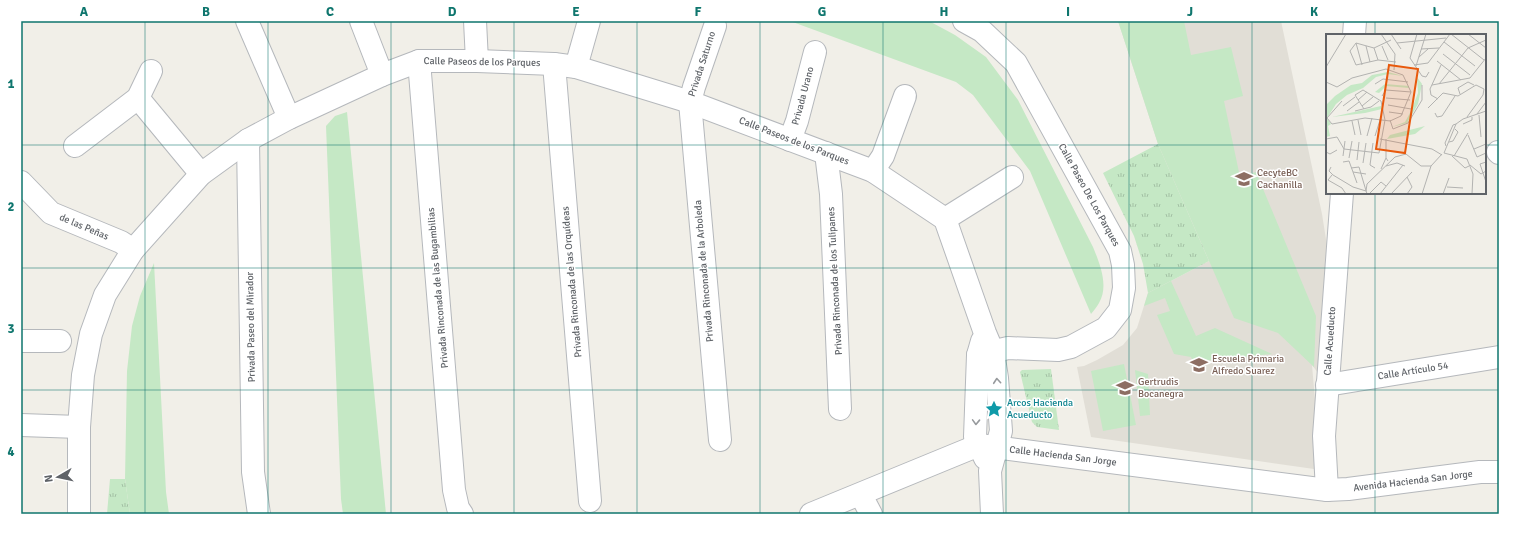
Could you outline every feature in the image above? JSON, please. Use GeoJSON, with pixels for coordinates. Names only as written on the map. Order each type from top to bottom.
{"type":"FeatureCollection","features":[{"type":"Feature","properties":{"kind":"street"},"geometry":{"type":"LineString","coordinates":[[247,21],[289,118]]}},
{"type":"Feature","properties":{"kind":"street"},"geometry":{"type":"LineString","coordinates":[[361,21],[382,76]]}},
{"type":"Feature","properties":{"kind":"street"},"geometry":{"type":"LineString","coordinates":[[475,21],[477,61]]}},
{"type":"Feature","properties":{"kind":"street"},"geometry":{"type":"LineString","coordinates":[[576,67],[589,21]]}},
{"type":"Feature","properties":{"kind":"street","name":"Calle Paseo De Los Parques"},"geometry":{"type":"LineString","coordinates":[[964,21],[982,31],[1016,63],[1120,251],[1123,265],[1124,288],[1120,310],[1106,328],[1071,347],[1058,350],[985,347]]}},
{"type":"Feature","properties":{"kind":"street"},"geometry":{"type":"LineString","coordinates":[[1354,34],[1355,21]]}},
{"type":"Feature","properties":{"kind":"street","name":"Privada Saturno"},"geometry":{"type":"LineString","coordinates":[[690,102],[715,26]]}},
{"type":"Feature","properties":{"kind":"street","name":"Privada Urano"},"geometry":{"type":"LineString","coordinates":[[790,140],[797,121],[814,52]]}},
{"type":"Feature","properties":{"kind":"street","name":"Calle Paseos de los Parques"},"geometry":{"type":"LineString","coordinates":[[79,514],[79,427],[83,375],[91,334],[105,295],[133,250],[201,174],[248,140],[289,118],[419,61],[477,61],[554,64],[576,67],[690,102],[873,171],[945,219]]}},
{"type":"Feature","properties":{"kind":"street","name":"Privada Rinconada de las Bugambilias"},"geometry":{"type":"LineString","coordinates":[[419,61],[454,490],[458,508],[462,514]]}},
{"type":"Feature","properties":{"kind":"street","name":"Privada Rinconada de las Orquídeas"},"geometry":{"type":"LineString","coordinates":[[554,64],[590,501]]}},
{"type":"Feature","properties":{"kind":"street"},"geometry":{"type":"LineString","coordinates":[[75,146],[138,98],[151,71]]}},
{"type":"Feature","properties":{"kind":"street"},"geometry":{"type":"LineString","coordinates":[[873,171],[883,156],[905,96]]}},
{"type":"Feature","properties":{"kind":"street"},"geometry":{"type":"LineString","coordinates":[[138,98],[201,174]]}},
{"type":"Feature","properties":{"kind":"street","name":"Privada Rinconada de la Arboleda"},"geometry":{"type":"LineString","coordinates":[[690,102],[720,440]]}},
{"type":"Feature","properties":{"kind":"street","name":"Privada Paseo del Mirador"},"geometry":{"type":"LineString","coordinates":[[248,140],[253,472],[258,514]]}},
{"type":"Feature","properties":{"kind":"street","name":"Privada Rinconada de los Tulipanes"},"geometry":{"type":"LineString","coordinates":[[826,153],[831,194],[840,409]]}},
{"type":"Feature","properties":{"kind":"street"},"geometry":{"type":"LineString","coordinates":[[988,446],[975,437],[985,347],[945,219],[1012,177]]}},
{"type":"Feature","properties":{"kind":"street","name":"de las Peñas"},"geometry":{"type":"LineString","coordinates":[[21,182],[51,213],[120,242],[133,250]]}},
{"type":"Feature","properties":{"kind":"street","name":"Calle Acueducto"},"geometry":{"type":"LineString","coordinates":[[1327,490],[1324,436],[1342,194]]}},
{"type":"Feature","properties":{"kind":"street"},"geometry":{"type":"LineString","coordinates":[[21,341],[60,341]]}},
{"type":"Feature","properties":{"kind":"street","name":"Calle Artículo 54"},"geometry":{"type":"LineString","coordinates":[[1327,385],[1499,357]]}},
{"type":"Feature","properties":{"kind":"street"},"geometry":{"type":"LineString","coordinates":[[21,425],[79,427]]}},
{"type":"Feature","properties":{"kind":"street"},"geometry":{"type":"LineString","coordinates":[[988,446],[992,514]]}},
{"type":"Feature","properties":{"kind":"street"},"geometry":{"type":"LineString","coordinates":[[811,514],[988,446]]}},
{"type":"Feature","properties":{"kind":"street","name":"Calle Hacienda San Jorge"},"geometry":{"type":"LineString","coordinates":[[988,446],[1327,490]]}},
{"type":"Feature","properties":{"kind":"street","name":"Avenida Hacienda San Jorge"},"geometry":{"type":"LineString","coordinates":[[1327,490],[1348,489],[1480,472],[1499,472]]}},
{"type":"Feature","properties":{"kind":"street"},"geometry":{"type":"LineString","coordinates":[[861,495],[871,514]]}},
{"type":"Feature","properties":{"kind":"shaded area"},"geometry":{"type":"Polygon","coordinates":[[[1118,21],[1281,21],[1322,214],[1334,290],[1327,385],[1312,365],[1321,470],[1091,437],[1077,367],[1084,366],[1097,360],[1123,345],[1137,328],[1148,293],[1209,261],[1158,144],[1118,21]]]}},
{"type":"Feature","properties":{"kind":"green space"},"geometry":{"type":"Polygon","coordinates":[[[790,21],[929,21],[955,35],[986,57],[1018,100],[1093,247],[1102,275],[1103,289],[1099,303],[1091,314],[1030,171],[973,95],[956,82],[790,21]]]}},
{"type":"Feature","properties":{"kind":"green space"},"geometry":{"type":"Polygon","coordinates":[[[1118,21],[1184,21],[1191,55],[1231,47],[1243,96],[1224,101],[1240,177],[1256,172],[1316,316],[1314,367],[1278,333],[1234,318],[1158,144],[1118,21]]]}},
{"type":"Feature","properties":{"kind":"green space"},"geometry":{"type":"Polygon","coordinates":[[[347,112],[386,514],[343,514],[341,499],[326,126],[335,116],[347,112]]]}},
{"type":"Feature","properties":{"kind":"green space"},"geometry":{"type":"Polygon","coordinates":[[[1158,144],[1209,261],[1148,293],[1143,264],[1134,236],[1103,173],[1158,144]]]}},
{"type":"Feature","properties":{"kind":"green space"},"geometry":{"type":"Polygon","coordinates":[[[154,263],[166,492],[169,514],[130,514],[125,479],[127,371],[132,326],[140,296],[154,263]]]}},
{"type":"Feature","properties":{"kind":"green space"},"geometry":{"type":"Polygon","coordinates":[[[1171,281],[1196,336],[1215,328],[1272,354],[1193,362],[1191,357],[1174,354],[1157,315],[1170,311],[1165,298],[1144,306],[1148,293],[1171,281]]]}},
{"type":"Feature","properties":{"kind":"green space"},"geometry":{"type":"Polygon","coordinates":[[[1124,364],[1136,425],[1103,431],[1091,371],[1124,364]]]}},
{"type":"Feature","properties":{"kind":"green space"},"geometry":{"type":"Polygon","coordinates":[[[1051,369],[1059,430],[1037,427],[1032,422],[1020,372],[1022,370],[1051,369]]]}},
{"type":"Feature","properties":{"kind":"green space"},"geometry":{"type":"Polygon","coordinates":[[[1135,370],[1148,374],[1150,415],[1140,416],[1135,370]]]}},
{"type":"Feature","properties":{"kind":"green space"},"geometry":{"type":"Polygon","coordinates":[[[110,479],[125,479],[130,514],[107,514],[110,479]]]}},
{"type":"Feature","properties":{"kind":"place","name":"CecyteBC Cachanilla"},"geometry":{"type":"Point","coordinates":[1244,179]}},
{"type":"Feature","properties":{"kind":"place","name":"Escuela Primaria Alfredo Suarez"},"geometry":{"type":"Point","coordinates":[1199,365]}},
{"type":"Feature","properties":{"kind":"place","name":"Gertrudis Bocanegra"},"geometry":{"type":"Point","coordinates":[1125,388]}},
{"type":"Feature","properties":{"kind":"place","name":"Arcos Hacienda Acueducto"},"geometry":{"type":"Point","coordinates":[994,409]}}]}
